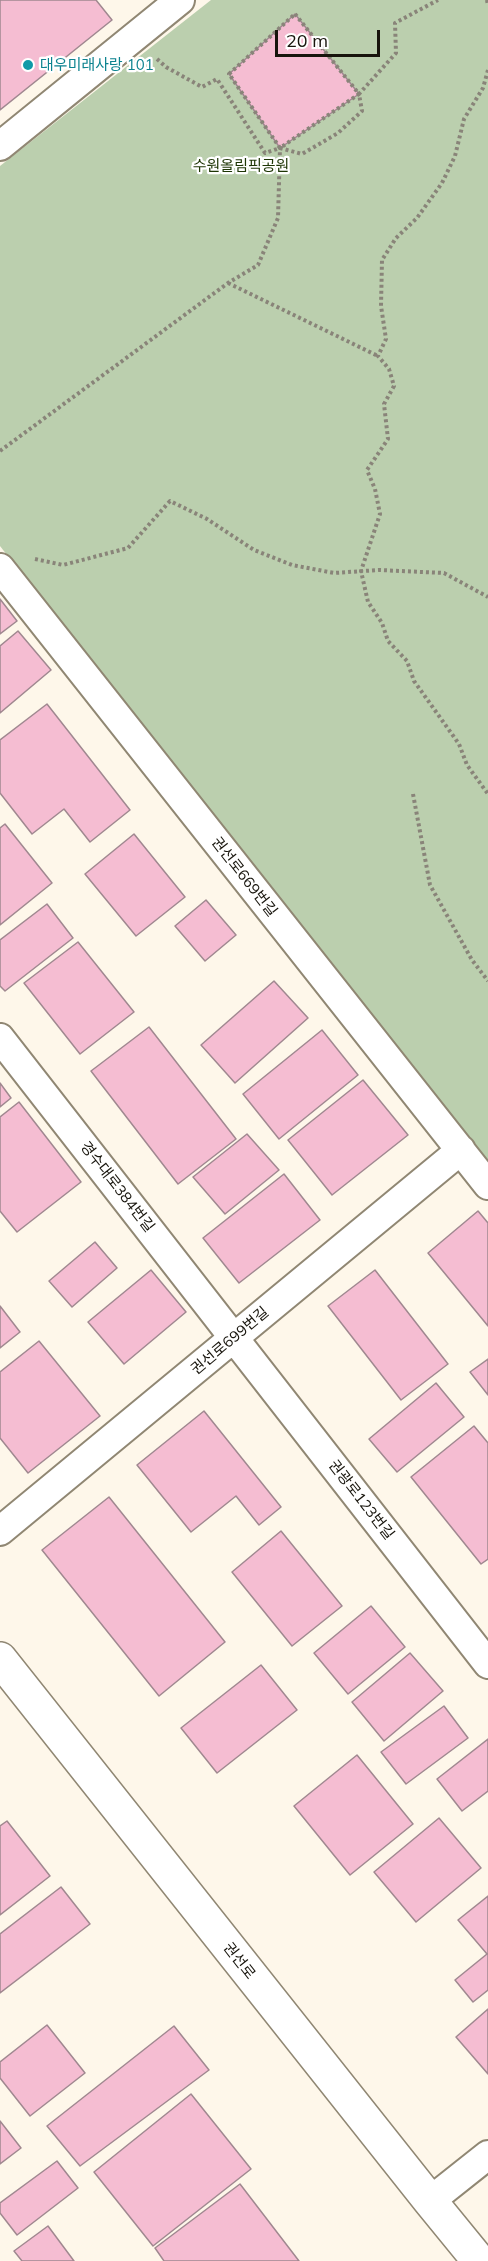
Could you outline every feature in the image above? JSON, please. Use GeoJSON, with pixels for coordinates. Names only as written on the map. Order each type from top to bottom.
{"type":"FeatureCollection","features":[{"type":"Feature","properties":{"kind":"street"},"geometry":{"type":"LineString","coordinates":[[0,146],[180,0]]}},
{"type":"Feature","properties":{"kind":"street","name":"권선로669번길"},"geometry":{"type":"LineString","coordinates":[[0,568],[488,1185]]}},
{"type":"Feature","properties":{"kind":"street","name":"경수대로384번길"},"geometry":{"type":"LineString","coordinates":[[0,1038],[235,1337]]}},
{"type":"Feature","properties":{"kind":"street","name":"권선로699번길"},"geometry":{"type":"LineString","coordinates":[[0,1531],[461,1150]]}},
{"type":"Feature","properties":{"kind":"street","name":"권광로123번길"},"geometry":{"type":"LineString","coordinates":[[235,1337],[488,1664]]}},
{"type":"Feature","properties":{"kind":"street","name":"권선로"},"geometry":{"type":"LineString","coordinates":[[0,1659],[479,2261]]}},
{"type":"Feature","properties":{"kind":"street"},"geometry":{"type":"LineString","coordinates":[[430,2201],[488,2155]]}},
{"type":"Feature","properties":{"kind":"path"},"geometry":{"type":"LineString","coordinates":[[139,33],[150,52],[166,67],[202,87],[217,79],[266,153],[280,148],[358,94],[396,53],[395,23],[438,0]]}},
{"type":"Feature","properties":{"kind":"path"},"geometry":{"type":"LineString","coordinates":[[487,0],[488,6]]}},
{"type":"Feature","properties":{"kind":"path"},"geometry":{"type":"LineString","coordinates":[[0,451],[228,283],[258,265],[278,218],[280,148],[229,74],[295,14],[358,94],[362,111],[338,133],[303,154],[280,148]]}},
{"type":"Feature","properties":{"kind":"path"},"geometry":{"type":"LineString","coordinates":[[378,356],[386,339],[381,306],[382,260],[396,238],[417,218],[442,183],[454,156],[465,119],[483,88],[488,69]]}},
{"type":"Feature","properties":{"kind":"path"},"geometry":{"type":"LineString","coordinates":[[228,283],[378,356],[389,369],[394,386],[384,405],[388,440],[367,470],[375,489],[380,514],[361,571],[368,602],[382,623],[388,641],[407,661],[414,681],[459,744],[467,765],[488,793]]}},
{"type":"Feature","properties":{"kind":"path"},"geometry":{"type":"LineString","coordinates":[[32,558],[63,565],[128,548],[170,501],[207,519],[254,550],[292,565],[334,573],[361,571],[444,573],[488,597]]}},
{"type":"Feature","properties":{"kind":"path"},"geometry":{"type":"LineString","coordinates":[[413,794],[430,885],[472,960],[488,981]]}},
{"type":"Feature","properties":{"kind":"green space","name":"수원올림픽공원"},"geometry":{"type":"Polygon","coordinates":[[[211,0],[488,0],[488,1172],[0,546],[0,166],[211,0]]]}},
{"type":"Feature","properties":{"kind":"building","name":"대우미래사랑 101"},"geometry":{"type":"Polygon","coordinates":[[[0,0],[96,0],[112,20],[0,110],[0,0]]]}},
{"type":"Feature","properties":{"kind":"building"},"geometry":{"type":"Polygon","coordinates":[[[295,14],[359,94],[280,148],[229,74],[295,14]]]}},
{"type":"Feature","properties":{"kind":"building"},"geometry":{"type":"Polygon","coordinates":[[[0,599],[17,621],[0,634],[0,599]]]}},
{"type":"Feature","properties":{"kind":"building"},"geometry":{"type":"Polygon","coordinates":[[[18,631],[51,670],[0,713],[0,646],[18,631]]]}},
{"type":"Feature","properties":{"kind":"building"},"geometry":{"type":"Polygon","coordinates":[[[47,704],[130,810],[90,842],[64,809],[32,834],[0,793],[0,740],[47,704]]]}},
{"type":"Feature","properties":{"kind":"building"},"geometry":{"type":"Polygon","coordinates":[[[5,824],[52,883],[0,925],[0,828],[5,824]]]}},
{"type":"Feature","properties":{"kind":"building"},"geometry":{"type":"Polygon","coordinates":[[[134,834],[185,897],[136,936],[85,874],[134,834]]]}},
{"type":"Feature","properties":{"kind":"building"},"geometry":{"type":"Polygon","coordinates":[[[206,900],[236,935],[205,961],[175,926],[206,900]]]}},
{"type":"Feature","properties":{"kind":"building"},"geometry":{"type":"Polygon","coordinates":[[[47,904],[73,938],[5,991],[0,986],[0,940],[47,904]]]}},
{"type":"Feature","properties":{"kind":"building"},"geometry":{"type":"Polygon","coordinates":[[[78,942],[134,1012],[80,1054],[24,983],[78,942]]]}},
{"type":"Feature","properties":{"kind":"building"},"geometry":{"type":"Polygon","coordinates":[[[274,981],[308,1018],[235,1083],[201,1045],[274,981]]]}},
{"type":"Feature","properties":{"kind":"building"},"geometry":{"type":"Polygon","coordinates":[[[149,1027],[236,1139],[178,1184],[91,1071],[149,1027]]]}},
{"type":"Feature","properties":{"kind":"building"},"geometry":{"type":"Polygon","coordinates":[[[322,1030],[358,1075],[279,1139],[243,1094],[322,1030]]]}},
{"type":"Feature","properties":{"kind":"building"},"geometry":{"type":"Polygon","coordinates":[[[363,1080],[408,1135],[332,1195],[288,1140],[363,1080]]]}},
{"type":"Feature","properties":{"kind":"building"},"geometry":{"type":"Polygon","coordinates":[[[0,1083],[11,1098],[0,1107],[0,1083]]]}},
{"type":"Feature","properties":{"kind":"building"},"geometry":{"type":"Polygon","coordinates":[[[19,1102],[81,1182],[17,1232],[0,1211],[0,1117],[19,1102]]]}},
{"type":"Feature","properties":{"kind":"building"},"geometry":{"type":"Polygon","coordinates":[[[247,1134],[279,1170],[225,1214],[193,1177],[247,1134]]]}},
{"type":"Feature","properties":{"kind":"building"},"geometry":{"type":"Polygon","coordinates":[[[284,1174],[320,1220],[239,1283],[203,1238],[284,1174]]]}},
{"type":"Feature","properties":{"kind":"building"},"geometry":{"type":"Polygon","coordinates":[[[478,1211],[488,1223],[488,1326],[428,1253],[478,1211]]]}},
{"type":"Feature","properties":{"kind":"building"},"geometry":{"type":"Polygon","coordinates":[[[95,1242],[117,1268],[72,1307],[49,1281],[95,1242]]]}},
{"type":"Feature","properties":{"kind":"building"},"geometry":{"type":"Polygon","coordinates":[[[151,1270],[186,1312],[124,1364],[88,1322],[151,1270]]]}},
{"type":"Feature","properties":{"kind":"building"},"geometry":{"type":"Polygon","coordinates":[[[375,1270],[448,1364],[401,1400],[328,1306],[375,1270]]]}},
{"type":"Feature","properties":{"kind":"building"},"geometry":{"type":"Polygon","coordinates":[[[0,1306],[20,1332],[0,1348],[0,1306]]]}},
{"type":"Feature","properties":{"kind":"building"},"geometry":{"type":"Polygon","coordinates":[[[39,1341],[100,1416],[28,1473],[0,1438],[0,1372],[39,1341]]]}},
{"type":"Feature","properties":{"kind":"building"},"geometry":{"type":"Polygon","coordinates":[[[488,1359],[488,1395],[470,1372],[488,1359]]]}},
{"type":"Feature","properties":{"kind":"building"},"geometry":{"type":"Polygon","coordinates":[[[436,1383],[464,1417],[397,1472],[369,1439],[436,1383]]]}},
{"type":"Feature","properties":{"kind":"building"},"geometry":{"type":"Polygon","coordinates":[[[204,1411],[281,1507],[259,1525],[236,1496],[191,1532],[137,1465],[204,1411]]]}},
{"type":"Feature","properties":{"kind":"building"},"geometry":{"type":"Polygon","coordinates":[[[474,1426],[488,1443],[488,1559],[481,1564],[411,1477],[474,1426]]]}},
{"type":"Feature","properties":{"kind":"building"},"geometry":{"type":"Polygon","coordinates":[[[109,1497],[225,1642],[159,1696],[42,1550],[109,1497]]]}},
{"type":"Feature","properties":{"kind":"building"},"geometry":{"type":"Polygon","coordinates":[[[281,1531],[342,1606],[292,1646],[232,1572],[281,1531]]]}},
{"type":"Feature","properties":{"kind":"building"},"geometry":{"type":"Polygon","coordinates":[[[371,1606],[405,1647],[348,1694],[314,1653],[371,1606]]]}},
{"type":"Feature","properties":{"kind":"building"},"geometry":{"type":"Polygon","coordinates":[[[410,1653],[443,1691],[384,1741],[352,1702],[410,1653]]]}},
{"type":"Feature","properties":{"kind":"building"},"geometry":{"type":"Polygon","coordinates":[[[261,1665],[297,1710],[217,1773],[181,1728],[261,1665]]]}},
{"type":"Feature","properties":{"kind":"building"},"geometry":{"type":"Polygon","coordinates":[[[444,1706],[468,1738],[406,1784],[381,1752],[444,1706]]]}},
{"type":"Feature","properties":{"kind":"building"},"geometry":{"type":"Polygon","coordinates":[[[488,1739],[488,1791],[462,1811],[437,1779],[488,1739]]]}},
{"type":"Feature","properties":{"kind":"building"},"geometry":{"type":"Polygon","coordinates":[[[357,1755],[413,1824],[350,1875],[294,1806],[357,1755]]]}},
{"type":"Feature","properties":{"kind":"building"},"geometry":{"type":"Polygon","coordinates":[[[439,1818],[481,1868],[416,1922],[374,1872],[439,1818]]]}},
{"type":"Feature","properties":{"kind":"building"},"geometry":{"type":"Polygon","coordinates":[[[7,1821],[50,1876],[0,1915],[0,1826],[7,1821]]]}},
{"type":"Feature","properties":{"kind":"building"},"geometry":{"type":"Polygon","coordinates":[[[61,1887],[90,1924],[0,1993],[0,1934],[61,1887]]]}},
{"type":"Feature","properties":{"kind":"building"},"geometry":{"type":"Polygon","coordinates":[[[488,1896],[488,1990],[473,2002],[455,1980],[487,1954],[458,1920],[488,1896]]]}},
{"type":"Feature","properties":{"kind":"building"},"geometry":{"type":"Polygon","coordinates":[[[488,2009],[488,2074],[456,2037],[488,2009]]]}},
{"type":"Feature","properties":{"kind":"building"},"geometry":{"type":"Polygon","coordinates":[[[47,2025],[85,2073],[30,2116],[0,2078],[0,2062],[47,2025]]]}},
{"type":"Feature","properties":{"kind":"building"},"geometry":{"type":"Polygon","coordinates":[[[174,2026],[209,2070],[80,2166],[47,2126],[174,2026]]]}},
{"type":"Feature","properties":{"kind":"building"},"geometry":{"type":"Polygon","coordinates":[[[191,2094],[251,2169],[153,2246],[94,2172],[191,2094]]]}},
{"type":"Feature","properties":{"kind":"building"},"geometry":{"type":"Polygon","coordinates":[[[0,2121],[21,2148],[0,2164],[0,2121]]]}},
{"type":"Feature","properties":{"kind":"building"},"geometry":{"type":"Polygon","coordinates":[[[57,2161],[78,2188],[17,2235],[0,2213],[0,2203],[57,2161]]]}},
{"type":"Feature","properties":{"kind":"building"},"geometry":{"type":"Polygon","coordinates":[[[240,2184],[299,2261],[164,2261],[155,2248],[240,2184]]]}},
{"type":"Feature","properties":{"kind":"building"},"geometry":{"type":"Polygon","coordinates":[[[48,2226],[74,2261],[22,2261],[14,2251],[48,2226]]]}},
{"type":"Feature","properties":{"kind":"place","name":"대우미래사랑 101"},"geometry":{"type":"Point","coordinates":[28,65]}}]}
